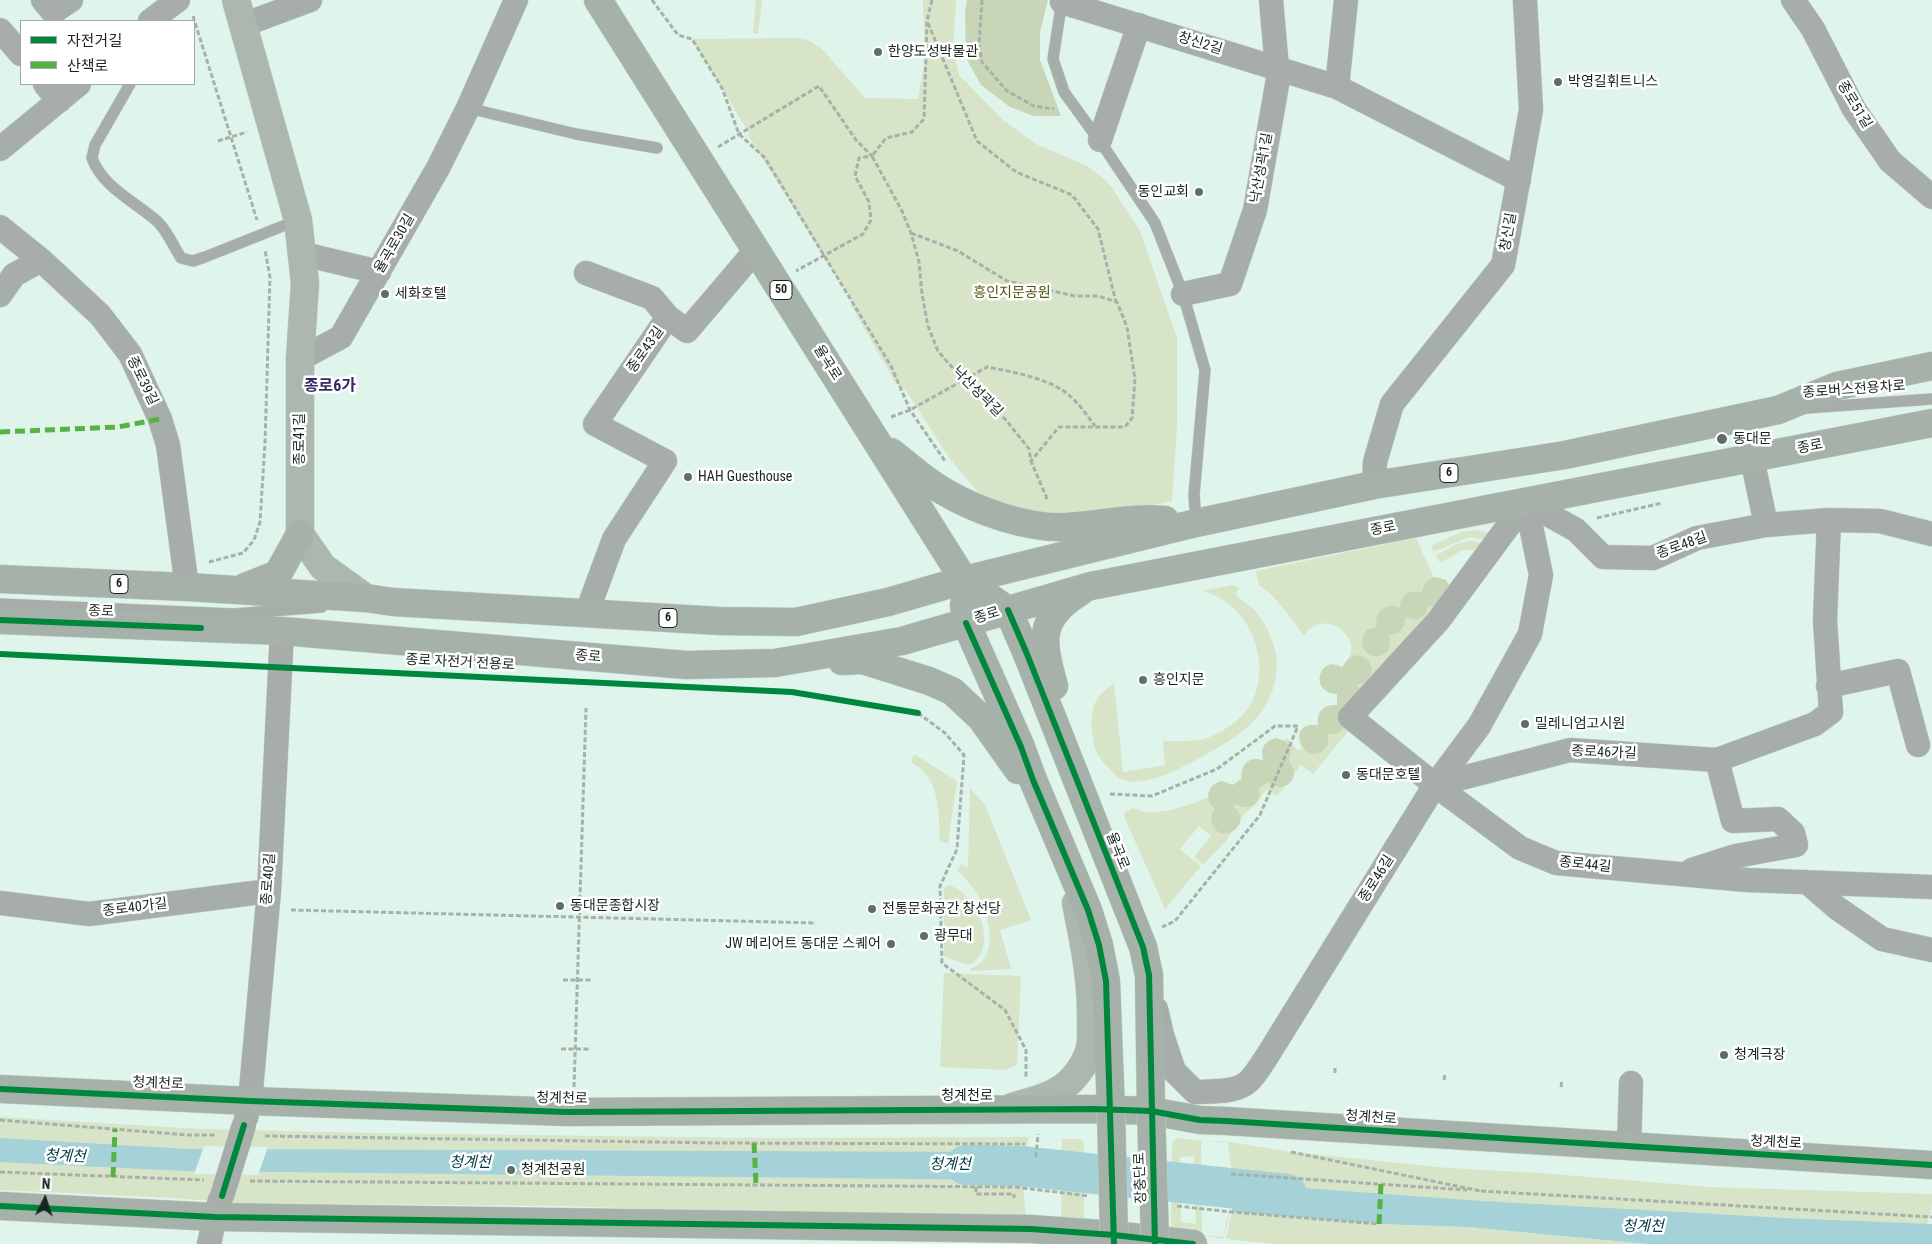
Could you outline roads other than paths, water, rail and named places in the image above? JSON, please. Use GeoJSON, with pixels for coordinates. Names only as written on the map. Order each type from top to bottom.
{"type":"FeatureCollection","features":[{"type":"Feature","properties":{"kind":"main road","name":"율곡로"},"geometry":{"type":"LineString","coordinates":[[598,0],[688,151],[756,250],[964,580],[1008,610],[1143,946],[1149,976],[1151,1111]]}},
{"type":"Feature","properties":{"kind":"main road","name":"종로"},"geometry":{"type":"LineString","coordinates":[[0,579],[186,578],[238,590],[366,598],[393,602],[720,621],[796,622],[888,602],[964,580],[1196,523],[1374,485],[1565,455],[1778,410],[1837,386],[1932,366]]}},
{"type":"Feature","properties":{"kind":"main road","name":"종로"},"geometry":{"type":"LineString","coordinates":[[0,620],[282,632],[686,665],[775,663],[902,642],[1091,586],[1932,424]]}},
{"type":"Feature","properties":{"kind":"main road"},"geometry":{"type":"LineString","coordinates":[[872,433],[942,491],[975,506],[1034,526],[1066,527],[1147,518],[1196,523]]}},
{"type":"Feature","properties":{"kind":"main road"},"geometry":{"type":"LineString","coordinates":[[238,590],[278,574],[300,534]]}},
{"type":"Feature","properties":{"kind":"main road","name":"율곡로"},"geometry":{"type":"LineString","coordinates":[[964,580],[966,623],[1001,700],[1051,820],[1088,910],[1099,945],[1106,981],[1114,1240]]}},
{"type":"Feature","properties":{"kind":"main road"},"geometry":{"type":"LineString","coordinates":[[1090,818],[1046,656],[1045,639],[1049,622],[1059,607],[1091,586]]}},
{"type":"Feature","properties":{"kind":"main road"},"geometry":{"type":"LineString","coordinates":[[775,663],[862,660],[929,681],[952,691],[981,718],[1051,820]]}},
{"type":"Feature","properties":{"kind":"main road"},"geometry":{"type":"LineString","coordinates":[[1001,700],[1040,687]]}},
{"type":"Feature","properties":{"kind":"main road","name":"청계천로"},"geometry":{"type":"LineString","coordinates":[[0,1089],[250,1120],[566,1112],[1015,1109],[1151,1111],[1200,1120],[1932,1165]]}},
{"type":"Feature","properties":{"kind":"main road","name":"장충단로"},"geometry":{"type":"LineString","coordinates":[[1151,1111],[1155,1242]]}},
{"type":"Feature","properties":{"kind":"main road"},"geometry":{"type":"LineString","coordinates":[[0,1206],[216,1198],[1031,1229],[1114,1240],[1193,1244]]}},
{"type":"Feature","properties":{"kind":"main road"},"geometry":{"type":"LineString","coordinates":[[1031,1229],[1049,1236],[1059,1244]]}},
{"type":"Feature","properties":{"kind":"street"},"geometry":{"type":"LineString","coordinates":[[43,0],[53,12],[70,0]]}},
{"type":"Feature","properties":{"kind":"street","name":"종로41길"},"geometry":{"type":"LineString","coordinates":[[300,534],[300,359],[305,283],[303,254],[298,220],[240,13],[310,0]]}},
{"type":"Feature","properties":{"kind":"street","name":"율곡로30길"},"geometry":{"type":"LineString","coordinates":[[300,359],[341,337],[438,168],[468,108],[516,0]]}},
{"type":"Feature","properties":{"kind":"street","name":"낙산성곽1길"},"geometry":{"type":"LineString","coordinates":[[1183,294],[1230,284],[1255,210],[1278,79],[1271,0]]}},
{"type":"Feature","properties":{"kind":"street"},"geometry":{"type":"LineString","coordinates":[[1337,87],[1346,0]]}},
{"type":"Feature","properties":{"kind":"street","name":"창신길"},"geometry":{"type":"LineString","coordinates":[[1374,485],[1374,462],[1392,404],[1504,265],[1531,110],[1525,0]]}},
{"type":"Feature","properties":{"kind":"street","name":"종로51길"},"geometry":{"type":"LineString","coordinates":[[1793,0],[1813,29],[1854,110],[1890,162],[1932,197]]}},
{"type":"Feature","properties":{"kind":"street","name":"창신2길"},"geometry":{"type":"LineString","coordinates":[[1062,1],[1337,87],[1519,180]]}},
{"type":"Feature","properties":{"kind":"street"},"geometry":{"type":"LineString","coordinates":[[152,20],[184,4]]}},
{"type":"Feature","properties":{"kind":"street"},"geometry":{"type":"LineString","coordinates":[[1100,140],[1139,25]]}},
{"type":"Feature","properties":{"kind":"street"},"geometry":{"type":"LineString","coordinates":[[0,30],[20,53]]}},
{"type":"Feature","properties":{"kind":"street"},"geometry":{"type":"LineString","coordinates":[[0,150],[52,92],[76,85]]}},
{"type":"Feature","properties":{"kind":"street","name":"종로39길"},"geometry":{"type":"LineString","coordinates":[[0,227],[41,260],[100,315],[130,354],[160,419],[168,445],[186,578]]}},
{"type":"Feature","properties":{"kind":"street","name":"종로43길"},"geometry":{"type":"LineString","coordinates":[[588,612],[614,539],[665,462],[595,424],[668,317],[687,331],[756,250]]}},
{"type":"Feature","properties":{"kind":"street"},"geometry":{"type":"LineString","coordinates":[[303,254],[379,272]]}},
{"type":"Feature","properties":{"kind":"street"},"geometry":{"type":"LineString","coordinates":[[0,301],[14,275],[41,260]]}},
{"type":"Feature","properties":{"kind":"street"},"geometry":{"type":"LineString","coordinates":[[586,273],[652,298],[668,317]]}},
{"type":"Feature","properties":{"kind":"street"},"geometry":{"type":"LineString","coordinates":[[1752,458],[1766,525]]}},
{"type":"Feature","properties":{"kind":"street","name":"종로48길"},"geometry":{"type":"LineString","coordinates":[[1526,502],[1576,530],[1603,557],[1653,558],[1697,538],[1766,525],[1829,520],[1880,521],[1932,534]]}},
{"type":"Feature","properties":{"kind":"street","name":"종로44길"},"geometry":{"type":"LineString","coordinates":[[1526,502],[1438,621],[1350,717],[1520,848],[1556,863],[1747,880],[1932,887]]}},
{"type":"Feature","properties":{"kind":"street","name":"종로46길"},"geometry":{"type":"LineString","coordinates":[[1195,1092],[1224,1090],[1241,1086],[1249,1081],[1266,1058],[1436,785],[1479,726],[1530,634],[1540,575],[1526,502]]}},
{"type":"Feature","properties":{"kind":"street"},"geometry":{"type":"LineString","coordinates":[[1829,520],[1825,620],[1828,686],[1898,671],[1918,745]]}},
{"type":"Feature","properties":{"kind":"street"},"geometry":{"type":"LineString","coordinates":[[300,534],[323,567],[366,598]]}},
{"type":"Feature","properties":{"kind":"street","name":"종로40길"},"geometry":{"type":"LineString","coordinates":[[216,1198],[250,1120],[268,900],[282,632]]}},
{"type":"Feature","properties":{"kind":"street","name":"종로46가길"},"geometry":{"type":"LineString","coordinates":[[1436,785],[1570,750],[1717,760],[1815,724],[1831,712],[1828,686]]}},
{"type":"Feature","properties":{"kind":"street"},"geometry":{"type":"LineString","coordinates":[[1681,874],[1736,856],[1796,845],[1793,833],[1778,819],[1733,821],[1717,760]]}},
{"type":"Feature","properties":{"kind":"street"},"geometry":{"type":"LineString","coordinates":[[1015,1109],[1040,1100],[1070,1082],[1086,1059],[1090,1047],[1092,1003],[1089,972],[1066,858]]}},
{"type":"Feature","properties":{"kind":"street"},"geometry":{"type":"LineString","coordinates":[[1807,882],[1837,908],[1882,939],[1932,950]]}},
{"type":"Feature","properties":{"kind":"street","name":"종로40가길"},"geometry":{"type":"LineString","coordinates":[[0,903],[89,914],[268,900]]}},
{"type":"Feature","properties":{"kind":"street"},"geometry":{"type":"LineString","coordinates":[[1149,976],[1162,1035],[1174,1071],[1195,1092],[1211,1113],[1226,1121]]}},
{"type":"Feature","properties":{"kind":"street"},"geometry":{"type":"LineString","coordinates":[[1630,1147],[1631,1083]]}},
{"type":"Feature","properties":{"kind":"street"},"geometry":{"type":"LineString","coordinates":[[209,1244],[216,1198]]}},
{"type":"Feature","properties":{"kind":"lane"},"geometry":{"type":"LineString","coordinates":[[1062,1],[1053,59],[1064,92],[1100,140],[1155,223],[1183,294],[1205,370],[1194,495],[1196,523]]}},
{"type":"Feature","properties":{"kind":"lane"},"geometry":{"type":"LineString","coordinates":[[129,85],[94,149],[94,162],[120,195],[159,224],[182,258],[193,261],[298,220]]}},
{"type":"Feature","properties":{"kind":"lane"},"geometry":{"type":"LineString","coordinates":[[468,108],[576,134],[657,148]]}},
{"type":"Feature","properties":{"kind":"lane","name":"종로버스전용차로"},"geometry":{"type":"LineString","coordinates":[[1778,410],[1932,399]]}},
{"type":"Feature","properties":{"kind":"lane"},"geometry":{"type":"LineString","coordinates":[[0,604],[234,614],[393,602]]}},
{"type":"Feature","properties":{"kind":"water","name":"청계천"},"geometry":{"type":"Polygon","coordinates":[[[0,1138],[189,1149],[997,1152],[1022,1155],[1021,1181],[185,1171],[0,1162],[0,1138]]]}},
{"type":"Feature","properties":{"kind":"water","name":"청계천"},"geometry":{"type":"Polygon","coordinates":[[[1234,1183],[1482,1201],[1932,1224],[1932,1244],[1647,1244],[1468,1227],[1379,1224],[1232,1212],[1234,1183]]]}},
{"type":"Feature","properties":{"kind":"waterway","name":"청계천"},"geometry":{"type":"LineString","coordinates":[[966,1165],[1020,1166],[1287,1194]]}},
{"type":"Feature","properties":{"kind":"place","name":"한양도성박물관"},"geometry":{"type":"Point","coordinates":[878,52]}},
{"type":"Feature","properties":{"kind":"place","name":"박영길휘트니스"},"geometry":{"type":"Point","coordinates":[1558,82]}},
{"type":"Feature","properties":{"kind":"place","name":"동인교회"},"geometry":{"type":"Point","coordinates":[1199,192]}},
{"type":"Feature","properties":{"kind":"place","name":"세화호텔"},"geometry":{"type":"Point","coordinates":[385,294]}},
{"type":"Feature","properties":{"kind":"place","name":"동대문"},"geometry":{"type":"Point","coordinates":[1722,439]}},
{"type":"Feature","properties":{"kind":"place","name":"HAH Guesthouse"},"geometry":{"type":"Point","coordinates":[688,477]}},
{"type":"Feature","properties":{"kind":"place","name":"흥인지문"},"geometry":{"type":"Point","coordinates":[1143,680]}},
{"type":"Feature","properties":{"kind":"place","name":"밀레니엄고시원"},"geometry":{"type":"Point","coordinates":[1525,724]}},
{"type":"Feature","properties":{"kind":"place","name":"동대문호텔"},"geometry":{"type":"Point","coordinates":[1346,775]}},
{"type":"Feature","properties":{"kind":"place","name":"동대문종합시장"},"geometry":{"type":"Point","coordinates":[560,906]}},
{"type":"Feature","properties":{"kind":"place","name":"전통문화공간 창선당"},"geometry":{"type":"Point","coordinates":[872,909]}},
{"type":"Feature","properties":{"kind":"place","name":"광무대"},"geometry":{"type":"Point","coordinates":[924,936]}},
{"type":"Feature","properties":{"kind":"place","name":"JW 메리어트 동대문 스퀘어"},"geometry":{"type":"Point","coordinates":[891,944]}},
{"type":"Feature","properties":{"kind":"place","name":"청계극장"},"geometry":{"type":"Point","coordinates":[1724,1055]}},
{"type":"Feature","properties":{"kind":"place","name":"청계천공원"},"geometry":{"type":"Point","coordinates":[511,1170]}},
{"type":"Feature","properties":{"kind":"district","name":"종로6가"},"geometry":{"type":"Point","coordinates":[330,387]}},
{"type":"Feature","properties":{"kind":"park label","name":"흥인지문공원"},"geometry":{"type":"Point","coordinates":[1012,293]}}]}
